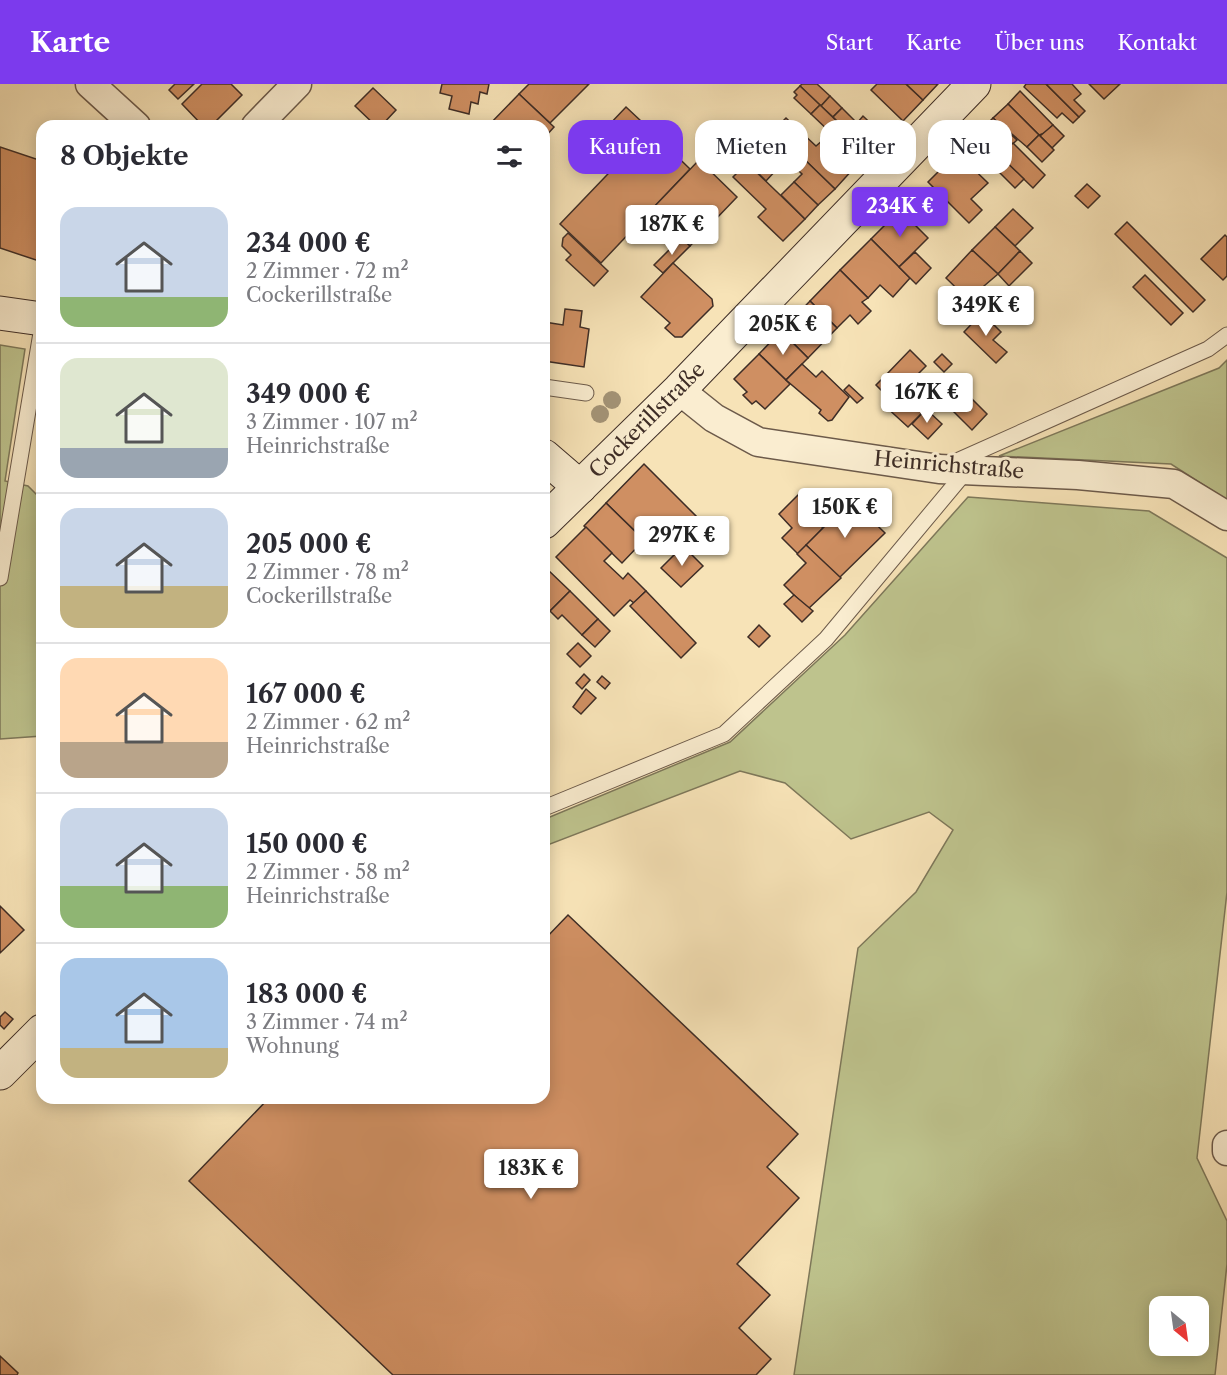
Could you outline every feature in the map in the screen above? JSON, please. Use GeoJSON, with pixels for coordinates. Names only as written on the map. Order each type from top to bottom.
{"type":"FeatureCollection","features":[{"type":"Feature","properties":{"kind":"main road","name":"Cockerillstraße"},"geometry":{"type":"LineString","coordinates":[[550,516],[679,390],[974,84]]}},
{"type":"Feature","properties":{"kind":"main road"},"geometry":{"type":"LineString","coordinates":[[0,313],[36,318]]}},
{"type":"Feature","properties":{"kind":"main road"},"geometry":{"type":"LineString","coordinates":[[550,461],[580,487]]}},
{"type":"Feature","properties":{"kind":"main road"},"geometry":{"type":"LineString","coordinates":[[0,1073],[36,1037]]}},
{"type":"Feature","properties":{"kind":"street"},"geometry":{"type":"LineString","coordinates":[[90,84],[129,120]]}},
{"type":"Feature","properties":{"kind":"street"},"geometry":{"type":"LineString","coordinates":[[262,120],[297,84]]}},
{"type":"Feature","properties":{"kind":"street","name":"Heinrichstraße"},"geometry":{"type":"LineString","coordinates":[[679,390],[714,418],[758,442],[939,469],[1078,475],[1174,484],[1227,516]]}},
{"type":"Feature","properties":{"kind":"street"},"geometry":{"type":"LineString","coordinates":[[1227,1145],[1227,1150]]}},
{"type":"Feature","properties":{"kind":"lane"},"geometry":{"type":"LineString","coordinates":[[939,469],[1208,349],[1227,335]]}},
{"type":"Feature","properties":{"kind":"lane"},"geometry":{"type":"LineString","coordinates":[[0,578],[36,363]]}},
{"type":"Feature","properties":{"kind":"lane"},"geometry":{"type":"LineString","coordinates":[[550,388],[586,393]]}},
{"type":"Feature","properties":{"kind":"lane"},"geometry":{"type":"LineString","coordinates":[[550,806],[724,734],[826,639],[967,470]]}},
{"type":"Feature","properties":{"kind":"green space"},"geometry":{"type":"Polygon","coordinates":[[[0,345],[25,349],[5,481],[28,486],[36,494],[36,736],[0,739],[0,345]]]}},
{"type":"Feature","properties":{"kind":"green space"},"geometry":{"type":"Polygon","coordinates":[[[1227,360],[1227,500],[1171,464],[999,456],[1219,368],[1227,360]]]}},
{"type":"Feature","properties":{"kind":"green space"},"geometry":{"type":"Polygon","coordinates":[[[968,497],[1149,511],[1227,558],[1227,892],[1197,1158],[1227,1221],[1227,1264],[1215,1375],[794,1375],[858,948],[916,892],[953,830],[929,812],[851,839],[785,783],[740,771],[550,844],[550,817],[730,742],[845,635],[968,497]]]}},
{"type":"Feature","properties":{"kind":"building"},"geometry":{"type":"Polygon","coordinates":[[[175,84],[194,84],[178,99],[169,90],[175,84]]]}},
{"type":"Feature","properties":{"kind":"building"},"geometry":{"type":"Polygon","coordinates":[[[202,84],[231,84],[242,95],[217,120],[197,120],[182,104],[202,84]]]}},
{"type":"Feature","properties":{"kind":"building"},"geometry":{"type":"Polygon","coordinates":[[[442,84],[489,84],[487,94],[480,92],[478,104],[471,102],[469,114],[449,109],[452,96],[440,93],[442,84]]]}},
{"type":"Feature","properties":{"kind":"building"},"geometry":{"type":"Polygon","coordinates":[[[529,84],[589,84],[550,123],[550,120],[547,120],[519,94],[529,84]]]}},
{"type":"Feature","properties":{"kind":"building"},"geometry":{"type":"Polygon","coordinates":[[[817,84],[830,96],[821,106],[800,86],[817,84]]]}},
{"type":"Feature","properties":{"kind":"building"},"geometry":{"type":"Polygon","coordinates":[[[877,84],[906,84],[923,100],[902,120],[871,90],[877,84]]]}},
{"type":"Feature","properties":{"kind":"building"},"geometry":{"type":"Polygon","coordinates":[[[906,84],[938,84],[923,100],[906,84]]]}},
{"type":"Feature","properties":{"kind":"building"},"geometry":{"type":"Polygon","coordinates":[[[1026,84],[1046,84],[1079,117],[1073,123],[1062,113],[1057,118],[1024,87],[1026,84]]]}},
{"type":"Feature","properties":{"kind":"building"},"geometry":{"type":"Polygon","coordinates":[[[1046,84],[1072,84],[1081,94],[1074,100],[1085,111],[1079,117],[1046,84]]]}},
{"type":"Feature","properties":{"kind":"building"},"geometry":{"type":"Polygon","coordinates":[[[1089,84],[1120,84],[1104,99],[1089,84]]]}},
{"type":"Feature","properties":{"kind":"building"},"geometry":{"type":"Polygon","coordinates":[[[800,86],[820,105],[811,114],[794,98],[797,95],[794,92],[800,86]]]}},
{"type":"Feature","properties":{"kind":"building"},"geometry":{"type":"Polygon","coordinates":[[[373,88],[396,110],[387,120],[370,120],[355,106],[373,88]]]}},
{"type":"Feature","properties":{"kind":"building"},"geometry":{"type":"Polygon","coordinates":[[[1020,91],[1053,125],[1045,133],[1039,135],[1008,104],[1020,91]]]}},
{"type":"Feature","properties":{"kind":"building"},"geometry":{"type":"Polygon","coordinates":[[[519,94],[547,120],[494,120],[519,94]]]}},
{"type":"Feature","properties":{"kind":"building"},"geometry":{"type":"Polygon","coordinates":[[[830,96],[842,108],[833,117],[821,106],[830,96]]]}},
{"type":"Feature","properties":{"kind":"building"},"geometry":{"type":"Polygon","coordinates":[[[1008,104],[1039,135],[1027,147],[1012,134],[1012,120],[993,118],[1008,104]]]}},
{"type":"Feature","properties":{"kind":"building"},"geometry":{"type":"Polygon","coordinates":[[[820,105],[836,120],[820,120],[820,123],[811,114],[820,105]]]}},
{"type":"Feature","properties":{"kind":"building"},"geometry":{"type":"Polygon","coordinates":[[[626,107],[640,120],[614,120],[626,107]]]}},
{"type":"Feature","properties":{"kind":"building"},"geometry":{"type":"Polygon","coordinates":[[[842,108],[854,120],[836,120],[833,117],[842,108]]]}},
{"type":"Feature","properties":{"kind":"building"},"geometry":{"type":"Polygon","coordinates":[[[1053,125],[1064,136],[1052,148],[1040,136],[1053,125]]]}},
{"type":"Feature","properties":{"kind":"building"},"geometry":{"type":"Polygon","coordinates":[[[1012,135],[1017,140],[1012,145],[1012,135]]]}},
{"type":"Feature","properties":{"kind":"building"},"geometry":{"type":"Polygon","coordinates":[[[1039,135],[1054,150],[1042,162],[1027,147],[1039,135]]]}},
{"type":"Feature","properties":{"kind":"building"},"geometry":{"type":"Polygon","coordinates":[[[808,139],[816,146],[820,143],[820,174],[849,174],[835,189],[808,163],[808,139]]]}},
{"type":"Feature","properties":{"kind":"building"},"geometry":{"type":"Polygon","coordinates":[[[1012,144],[1045,175],[1033,188],[1012,168],[1012,144]]]}},
{"type":"Feature","properties":{"kind":"building"},"geometry":{"type":"Polygon","coordinates":[[[0,147],[36,159],[36,260],[0,248],[0,147]]]}},
{"type":"Feature","properties":{"kind":"building"},"geometry":{"type":"Polygon","coordinates":[[[683,162],[690,169],[601,263],[560,224],[608,174],[683,174],[683,162]]]}},
{"type":"Feature","properties":{"kind":"building"},"geometry":{"type":"Polygon","coordinates":[[[808,163],[835,189],[818,205],[794,182],[802,174],[808,174],[808,163]]]}},
{"type":"Feature","properties":{"kind":"building"},"geometry":{"type":"Polygon","coordinates":[[[695,164],[695,174],[713,174],[737,197],[690,246],[651,210],[695,164]]]}},
{"type":"Feature","properties":{"kind":"building"},"geometry":{"type":"Polygon","coordinates":[[[1012,168],[1024,179],[1015,188],[1001,174],[1012,174],[1012,168]]]}},
{"type":"Feature","properties":{"kind":"building"},"geometry":{"type":"Polygon","coordinates":[[[736,174],[758,174],[805,219],[783,241],[758,217],[766,209],[733,177],[736,174]]]}},
{"type":"Feature","properties":{"kind":"building"},"geometry":{"type":"Polygon","coordinates":[[[759,174],[772,174],[766,181],[759,174]]]}},
{"type":"Feature","properties":{"kind":"building"},"geometry":{"type":"Polygon","coordinates":[[[936,174],[979,174],[988,183],[971,199],[982,210],[969,223],[928,182],[936,174]]]}},
{"type":"Feature","properties":{"kind":"building"},"geometry":{"type":"Polygon","coordinates":[[[794,182],[818,205],[805,219],[781,195],[794,182]]]}},
{"type":"Feature","properties":{"kind":"building"},"geometry":{"type":"Polygon","coordinates":[[[1087,184],[1100,196],[1088,208],[1075,196],[1087,184]]]}},
{"type":"Feature","properties":{"kind":"building"},"geometry":{"type":"Polygon","coordinates":[[[1013,209],[1033,228],[1015,246],[995,227],[1013,209]]]}},
{"type":"Feature","properties":{"kind":"building"},"geometry":{"type":"Polygon","coordinates":[[[900,210],[928,238],[899,267],[871,239],[900,210]]]}},
{"type":"Feature","properties":{"kind":"building"},"geometry":{"type":"Polygon","coordinates":[[[1127,222],[1205,300],[1193,312],[1115,234],[1127,222]]]}},
{"type":"Feature","properties":{"kind":"building"},"geometry":{"type":"Polygon","coordinates":[[[995,227],[1020,251],[998,274],[972,250],[995,227]]]}},
{"type":"Feature","properties":{"kind":"building"},"geometry":{"type":"Polygon","coordinates":[[[568,233],[608,271],[594,286],[566,260],[571,255],[562,246],[563,238],[568,233]]]}},
{"type":"Feature","properties":{"kind":"building"},"geometry":{"type":"Polygon","coordinates":[[[1225,235],[1227,237],[1227,276],[1223,280],[1201,259],[1225,235]]]}},
{"type":"Feature","properties":{"kind":"building"},"geometry":{"type":"Polygon","coordinates":[[[681,238],[690,246],[663,273],[654,265],[681,238]]]}},
{"type":"Feature","properties":{"kind":"building"},"geometry":{"type":"Polygon","coordinates":[[[871,239],[910,278],[893,297],[880,285],[868,298],[840,270],[871,239]]]}},
{"type":"Feature","properties":{"kind":"building"},"geometry":{"type":"Polygon","coordinates":[[[972,250],[998,274],[984,286],[996,299],[982,313],[946,278],[972,250]]]}},
{"type":"Feature","properties":{"kind":"building"},"geometry":{"type":"Polygon","coordinates":[[[1020,251],[1032,263],[1009,286],[998,274],[1020,251]]]}},
{"type":"Feature","properties":{"kind":"building"},"geometry":{"type":"Polygon","coordinates":[[[915,252],[931,268],[916,284],[899,267],[915,252]]]}},
{"type":"Feature","properties":{"kind":"building"},"geometry":{"type":"Polygon","coordinates":[[[673,263],[712,299],[713,306],[682,337],[675,337],[665,328],[670,323],[641,297],[673,263]]]}},
{"type":"Feature","properties":{"kind":"building"},"geometry":{"type":"Polygon","coordinates":[[[840,270],[868,298],[862,302],[871,311],[858,324],[850,315],[837,328],[810,301],[840,270]]]}},
{"type":"Feature","properties":{"kind":"building"},"geometry":{"type":"Polygon","coordinates":[[[1145,275],[1183,313],[1171,325],[1133,287],[1145,275]]]}},
{"type":"Feature","properties":{"kind":"building"},"geometry":{"type":"Polygon","coordinates":[[[810,301],[837,328],[808,358],[781,331],[810,301]]]}},
{"type":"Feature","properties":{"kind":"building"},"geometry":{"type":"Polygon","coordinates":[[[565,309],[582,311],[580,327],[589,329],[584,367],[550,362],[550,323],[563,325],[565,309]]]}},
{"type":"Feature","properties":{"kind":"building"},"geometry":{"type":"Polygon","coordinates":[[[982,313],[1001,332],[993,340],[1007,352],[996,363],[964,332],[982,313]]]}},
{"type":"Feature","properties":{"kind":"building"},"geometry":{"type":"Polygon","coordinates":[[[781,331],[808,358],[786,380],[759,354],[781,331]]]}},
{"type":"Feature","properties":{"kind":"building"},"geometry":{"type":"Polygon","coordinates":[[[910,350],[926,366],[902,390],[886,375],[910,350]]]}},
{"type":"Feature","properties":{"kind":"building"},"geometry":{"type":"Polygon","coordinates":[[[759,354],[790,384],[765,409],[756,401],[752,404],[743,395],[747,392],[734,379],[759,354]]]}},
{"type":"Feature","properties":{"kind":"building"},"geometry":{"type":"Polygon","coordinates":[[[942,354],[952,364],[944,372],[934,362],[942,354]]]}},
{"type":"Feature","properties":{"kind":"building"},"geometry":{"type":"Polygon","coordinates":[[[802,364],[816,377],[822,371],[849,397],[832,420],[828,421],[819,413],[821,410],[786,380],[802,364]]]}},
{"type":"Feature","properties":{"kind":"building"},"geometry":{"type":"Polygon","coordinates":[[[886,375],[897,386],[887,396],[876,385],[886,375]]]}},
{"type":"Feature","properties":{"kind":"building"},"geometry":{"type":"Polygon","coordinates":[[[955,382],[987,414],[972,430],[940,398],[955,382]]]}},
{"type":"Feature","properties":{"kind":"building"},"geometry":{"type":"Polygon","coordinates":[[[849,385],[863,398],[857,403],[844,390],[849,385]]]}},
{"type":"Feature","properties":{"kind":"building"},"geometry":{"type":"Polygon","coordinates":[[[900,388],[923,412],[908,427],[884,405],[900,388]]]}},
{"type":"Feature","properties":{"kind":"building"},"geometry":{"type":"Polygon","coordinates":[[[926,409],[942,424],[928,439],[912,424],[926,409]]]}},
{"type":"Feature","properties":{"kind":"building"},"geometry":{"type":"Polygon","coordinates":[[[644,464],[701,521],[694,536],[682,538],[665,521],[644,540],[606,503],[644,464]]]}},
{"type":"Feature","properties":{"kind":"building"},"geometry":{"type":"Polygon","coordinates":[[[801,492],[817,509],[811,515],[823,528],[798,554],[782,538],[792,528],[779,514],[801,492]]]}},
{"type":"Feature","properties":{"kind":"building"},"geometry":{"type":"Polygon","coordinates":[[[851,500],[885,533],[839,578],[806,545],[851,500]]]}},
{"type":"Feature","properties":{"kind":"building"},"geometry":{"type":"Polygon","coordinates":[[[606,503],[644,540],[622,563],[584,526],[606,503]]]}},
{"type":"Feature","properties":{"kind":"building"},"geometry":{"type":"Polygon","coordinates":[[[586,527],[612,553],[604,561],[623,579],[628,573],[646,591],[634,603],[630,600],[614,616],[556,557],[586,527]]]}},
{"type":"Feature","properties":{"kind":"building"},"geometry":{"type":"Polygon","coordinates":[[[806,545],[841,578],[808,609],[784,585],[806,563],[797,554],[806,545]]]}},
{"type":"Feature","properties":{"kind":"building"},"geometry":{"type":"Polygon","coordinates":[[[683,546],[703,566],[681,587],[661,568],[683,546]]]}},
{"type":"Feature","properties":{"kind":"building"},"geometry":{"type":"Polygon","coordinates":[[[550,572],[570,591],[550,611],[550,572]]]}},
{"type":"Feature","properties":{"kind":"building"},"geometry":{"type":"Polygon","coordinates":[[[570,591],[598,619],[582,635],[562,615],[558,619],[550,611],[570,591]]]}},
{"type":"Feature","properties":{"kind":"building"},"geometry":{"type":"Polygon","coordinates":[[[646,591],[696,643],[681,658],[630,606],[646,591]]]}},
{"type":"Feature","properties":{"kind":"building"},"geometry":{"type":"Polygon","coordinates":[[[794,595],[813,611],[802,622],[784,604],[794,595]]]}},
{"type":"Feature","properties":{"kind":"building"},"geometry":{"type":"Polygon","coordinates":[[[598,619],[610,631],[595,647],[582,635],[598,619]]]}},
{"type":"Feature","properties":{"kind":"building"},"geometry":{"type":"Polygon","coordinates":[[[759,625],[770,636],[759,647],[748,637],[759,625]]]}},
{"type":"Feature","properties":{"kind":"building"},"geometry":{"type":"Polygon","coordinates":[[[578,643],[591,656],[580,667],[567,654],[578,643]]]}},
{"type":"Feature","properties":{"kind":"building"},"geometry":{"type":"Polygon","coordinates":[[[584,674],[590,680],[582,689],[576,683],[584,674]]]}},
{"type":"Feature","properties":{"kind":"building"},"geometry":{"type":"Polygon","coordinates":[[[602,676],[610,683],[605,689],[597,682],[602,676]]]}},
{"type":"Feature","properties":{"kind":"building"},"geometry":{"type":"Polygon","coordinates":[[[586,689],[596,698],[581,714],[573,707],[586,689]]]}},
{"type":"Feature","properties":{"kind":"building"},"geometry":{"type":"Polygon","coordinates":[[[0,906],[24,930],[0,953],[0,906]]]}},
{"type":"Feature","properties":{"kind":"building"},"geometry":{"type":"Polygon","coordinates":[[[568,915],[798,1134],[767,1167],[799,1198],[737,1264],[770,1295],[739,1328],[771,1359],[756,1375],[393,1375],[189,1181],[263,1104],[550,1104],[550,934],[568,915]]]}},
{"type":"Feature","properties":{"kind":"building"},"geometry":{"type":"Polygon","coordinates":[[[5,1012],[13,1019],[4,1029],[0,1025],[0,1017],[5,1012]]]}},
{"type":"Feature","properties":{"kind":"building"},"geometry":{"type":"Polygon","coordinates":[[[0,1356],[18,1373],[17,1375],[0,1375],[0,1356]]]}}]}
